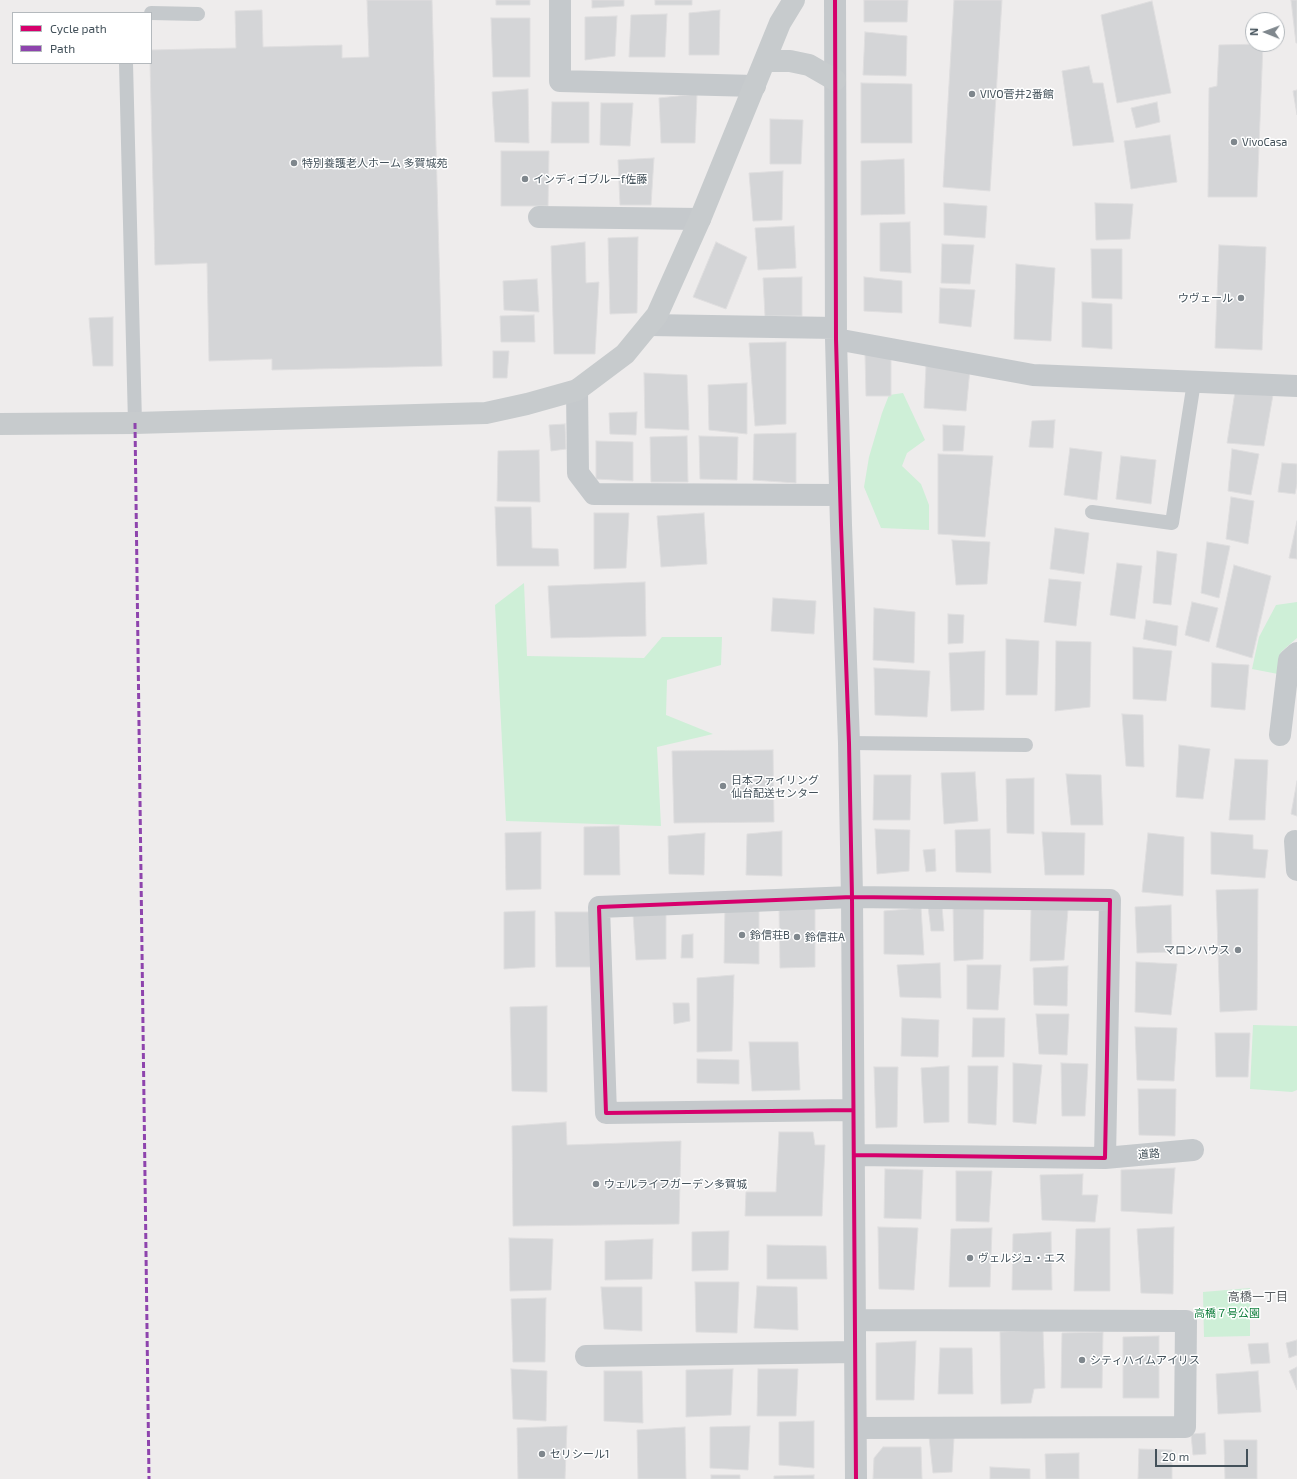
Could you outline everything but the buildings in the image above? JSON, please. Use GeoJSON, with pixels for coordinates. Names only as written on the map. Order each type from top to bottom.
{"type":"FeatureCollection","features":[{"type":"Feature","properties":{"kind":"street"},"geometry":{"type":"LineString","coordinates":[[560,0],[560,82],[755,86]]}},
{"type":"Feature","properties":{"kind":"street"},"geometry":{"type":"LineString","coordinates":[[0,424],[135,423],[486,413],[527,404],[577,390],[625,354],[657,316],[700,218],[780,23],[794,0]]}},
{"type":"Feature","properties":{"kind":"street"},"geometry":{"type":"LineString","coordinates":[[835,0],[836,334],[849,743],[852,897],[856,1479]]}},
{"type":"Feature","properties":{"kind":"street"},"geometry":{"type":"LineString","coordinates":[[765,61],[790,61],[810,65],[835,80]]}},
{"type":"Feature","properties":{"kind":"street"},"geometry":{"type":"LineString","coordinates":[[539,217],[700,218]]}},
{"type":"Feature","properties":{"kind":"street"},"geometry":{"type":"LineString","coordinates":[[649,325],[836,334],[1033,375],[1297,386]]}},
{"type":"Feature","properties":{"kind":"street"},"geometry":{"type":"LineString","coordinates":[[577,390],[578,473],[594,494],[840,495]]}},
{"type":"Feature","properties":{"kind":"street"},"geometry":{"type":"LineString","coordinates":[[1280,735],[1289,660],[1297,653]]}},
{"type":"Feature","properties":{"kind":"street"},"geometry":{"type":"LineString","coordinates":[[1297,842],[1295,841],[1297,870]]}},
{"type":"Feature","properties":{"kind":"street"},"geometry":{"type":"LineString","coordinates":[[854,1110],[606,1113],[599,907],[852,897],[1110,900],[1105,1158]]}},
{"type":"Feature","properties":{"kind":"street","name":"道路"},"geometry":{"type":"LineString","coordinates":[[854,1155],[1105,1158],[1193,1150]]}},
{"type":"Feature","properties":{"kind":"street"},"geometry":{"type":"LineString","coordinates":[[855,1320],[1186,1321],[1185,1427],[856,1428]]}},
{"type":"Feature","properties":{"kind":"street"},"geometry":{"type":"LineString","coordinates":[[586,1356],[855,1352]]}},
{"type":"Feature","properties":{"kind":"lane"},"geometry":{"type":"LineString","coordinates":[[152,14],[198,14]]}},
{"type":"Feature","properties":{"kind":"lane"},"geometry":{"type":"LineString","coordinates":[[126,64],[135,423]]}},
{"type":"Feature","properties":{"kind":"lane"},"geometry":{"type":"LineString","coordinates":[[1092,512],[1172,523],[1194,382]]}},
{"type":"Feature","properties":{"kind":"lane"},"geometry":{"type":"LineString","coordinates":[[849,743],[1026,745]]}},
{"type":"Feature","properties":{"kind":"green space"},"geometry":{"type":"Polygon","coordinates":[[[903,393],[925,440],[907,453],[902,466],[921,484],[929,505],[929,530],[881,528],[864,487],[869,457],[889,395],[903,393]]]}},
{"type":"Feature","properties":{"kind":"green space"},"geometry":{"type":"Polygon","coordinates":[[[524,583],[527,656],[644,658],[662,637],[722,637],[721,665],[667,680],[666,715],[713,734],[657,747],[661,826],[506,821],[495,605],[524,583]]]}},
{"type":"Feature","properties":{"kind":"green space"},"geometry":{"type":"Polygon","coordinates":[[[1297,602],[1297,638],[1281,652],[1278,674],[1252,669],[1259,637],[1276,605],[1297,602]]]}},
{"type":"Feature","properties":{"kind":"green space"},"geometry":{"type":"Polygon","coordinates":[[[1253,1025],[1297,1026],[1297,1090],[1292,1092],[1250,1089],[1253,1025]]]}},
{"type":"Feature","properties":{"kind":"green space","name":"高橋７号公園"},"geometry":{"type":"Polygon","coordinates":[[[1250,1288],[1250,1336],[1204,1337],[1203,1292],[1250,1288]]]}},
{"type":"Feature","properties":{"kind":"marked path"},"geometry":{"type":"LineString","coordinates":[[135,423],[149,1479]]}},
{"type":"Feature","properties":{"kind":"cycle path"},"geometry":{"type":"LineString","coordinates":[[835,0],[836,339],[849,743],[852,897],[856,1479]]}},
{"type":"Feature","properties":{"kind":"cycle path"},"geometry":{"type":"LineString","coordinates":[[853,1110],[606,1113],[599,907],[852,897],[1110,900],[1105,1158],[854,1155]]}},
{"type":"Feature","properties":{"kind":"place","name":"VIVO菅井2番館"},"geometry":{"type":"Point","coordinates":[972,94]}},
{"type":"Feature","properties":{"kind":"place","name":"VivoCasa"},"geometry":{"type":"Point","coordinates":[1234,142]}},
{"type":"Feature","properties":{"kind":"place","name":"特別養護老人ホーム 多賀城苑"},"geometry":{"type":"Point","coordinates":[294,163]}},
{"type":"Feature","properties":{"kind":"place","name":"インディゴブルーf佐藤"},"geometry":{"type":"Point","coordinates":[525,179]}},
{"type":"Feature","properties":{"kind":"place","name":"ウヴェール"},"geometry":{"type":"Point","coordinates":[1241,298]}},
{"type":"Feature","properties":{"kind":"place","name":"日本ファイリング 仙台配送センター"},"geometry":{"type":"Point","coordinates":[723,786]}},
{"type":"Feature","properties":{"kind":"place","name":"鈴信荘B"},"geometry":{"type":"Point","coordinates":[742,935]}},
{"type":"Feature","properties":{"kind":"place","name":"鈴信荘A"},"geometry":{"type":"Point","coordinates":[797,937]}},
{"type":"Feature","properties":{"kind":"place","name":"マロンハウス"},"geometry":{"type":"Point","coordinates":[1238,950]}},
{"type":"Feature","properties":{"kind":"place","name":"ウェルライフガーデン多賀城"},"geometry":{"type":"Point","coordinates":[596,1184]}},
{"type":"Feature","properties":{"kind":"place","name":"ヴェルジュ・エス"},"geometry":{"type":"Point","coordinates":[970,1258]}},
{"type":"Feature","properties":{"kind":"place","name":"シティハイムアイリス"},"geometry":{"type":"Point","coordinates":[1082,1360]}},
{"type":"Feature","properties":{"kind":"place","name":"セリシール1"},"geometry":{"type":"Point","coordinates":[542,1454]}},
{"type":"Feature","properties":{"kind":"district","name":"高橋一丁目"},"geometry":{"type":"Point","coordinates":[1258,1297]}}]}
